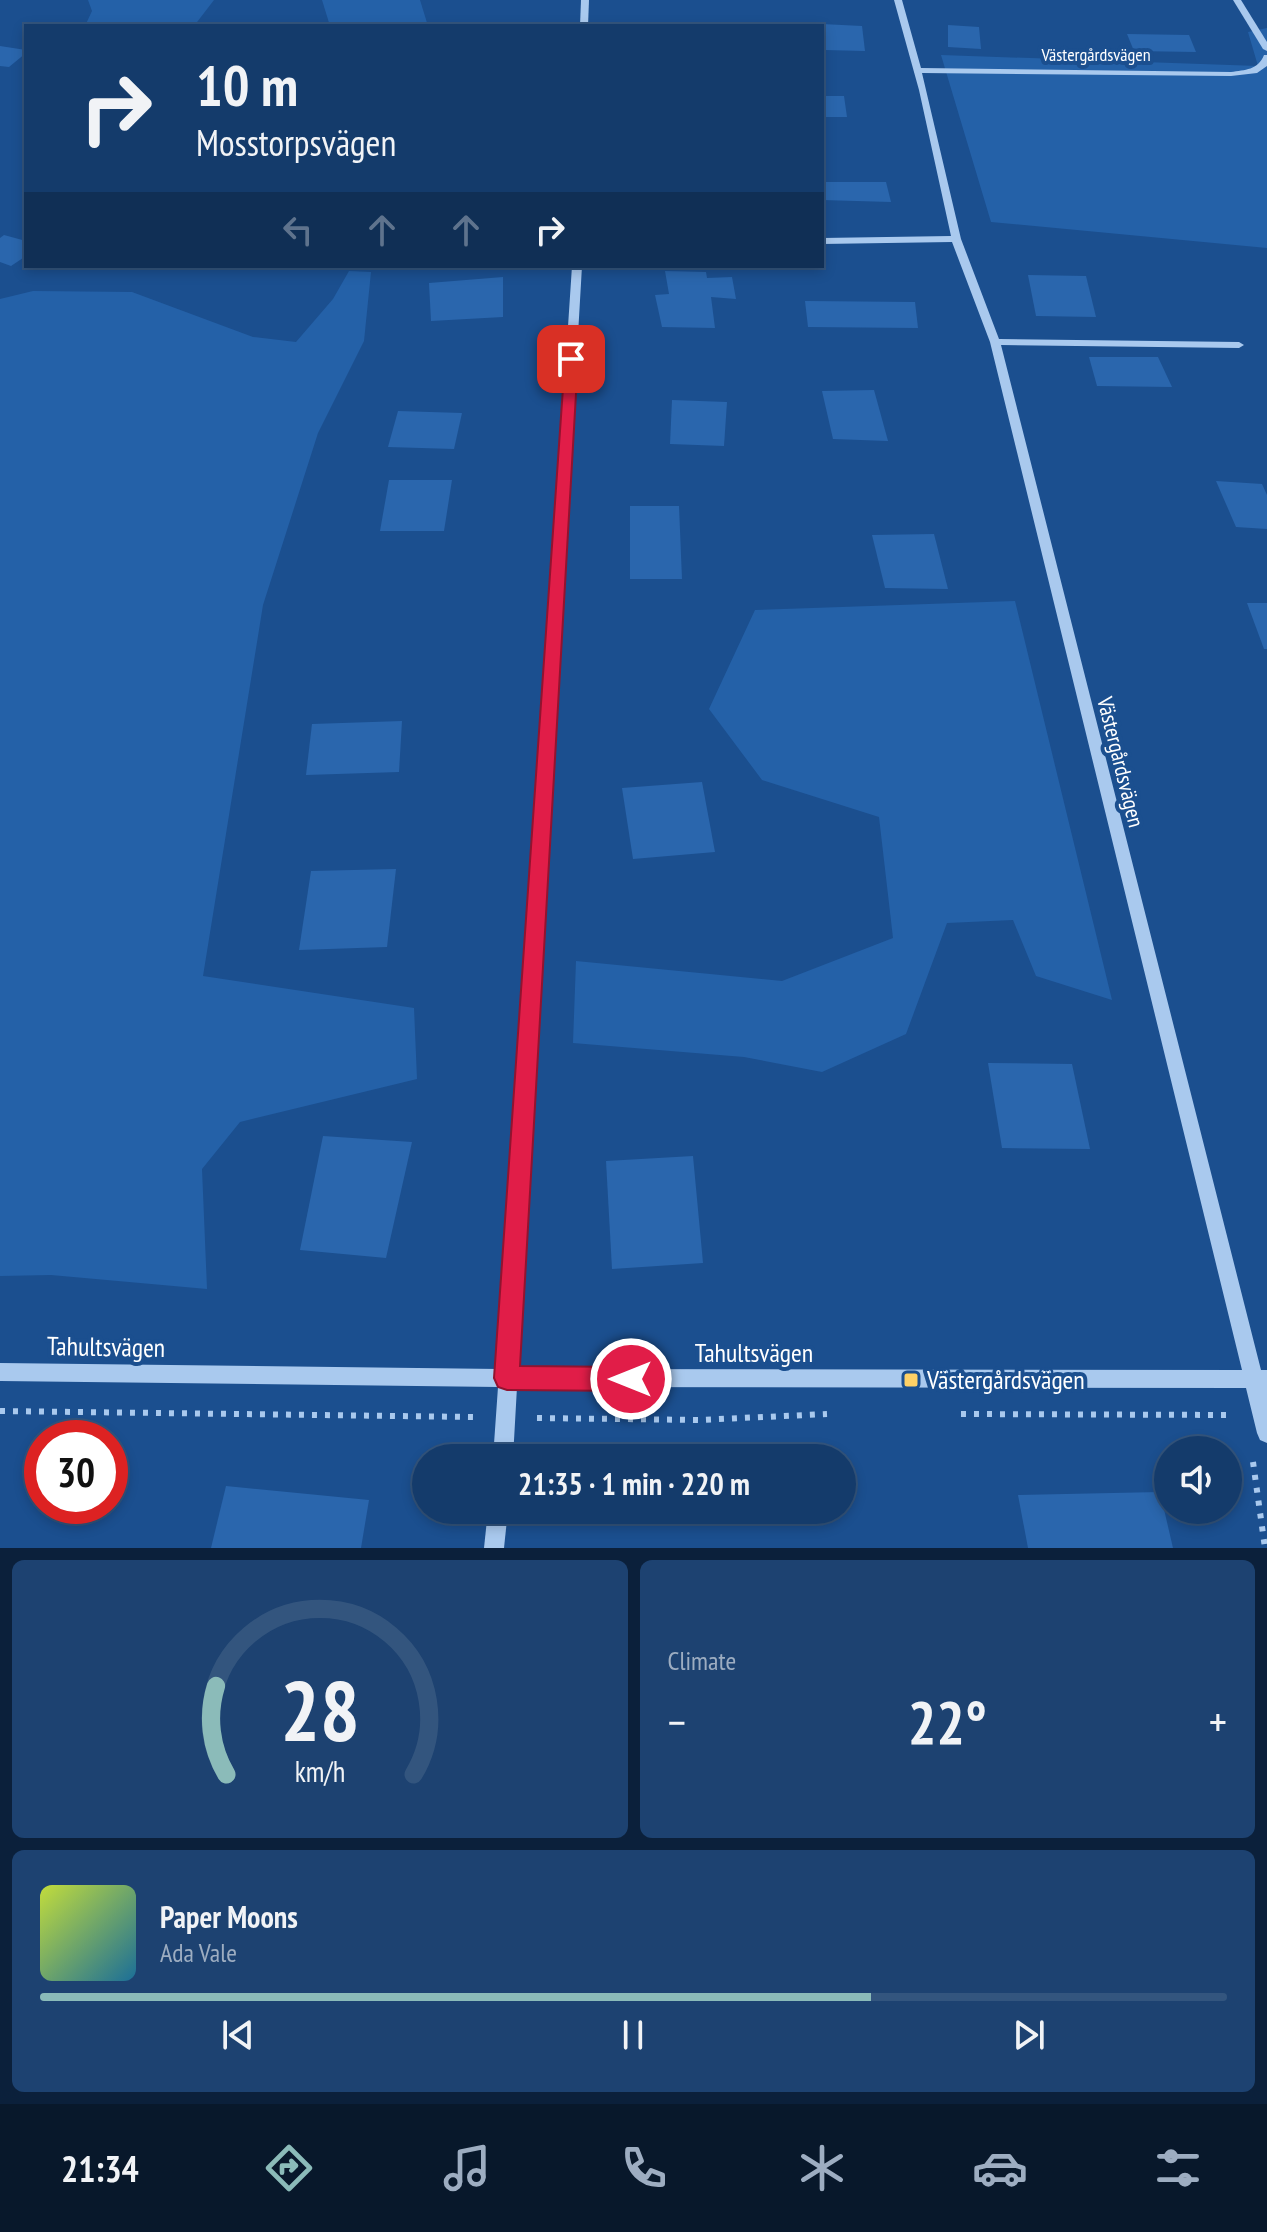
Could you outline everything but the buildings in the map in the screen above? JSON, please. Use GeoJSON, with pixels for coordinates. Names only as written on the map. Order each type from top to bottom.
{"type":"FeatureCollection","features":[{"type":"Feature","properties":{"kind":"street"},"geometry":{"type":"LineString","coordinates":[[584,24],[585,0]]}},
{"type":"Feature","properties":{"kind":"street","name":"Västergårdsvägen"},"geometry":{"type":"LineString","coordinates":[[898,0],[918,70],[956,239],[995,342],[1259,1379],[1265,1424]]}},
{"type":"Feature","properties":{"kind":"street"},"geometry":{"type":"LineString","coordinates":[[1237,0],[1267,49]]}},
{"type":"Feature","properties":{"kind":"street","name":"Västergårdsvägen"},"geometry":{"type":"LineString","coordinates":[[918,70],[1231,74],[1254,71],[1265,64],[1267,57]]}},
{"type":"Feature","properties":{"kind":"street"},"geometry":{"type":"LineString","coordinates":[[824,241],[956,239]]}},
{"type":"Feature","properties":{"kind":"street"},"geometry":{"type":"LineString","coordinates":[[504,1444],[577,268]]}},
{"type":"Feature","properties":{"kind":"street"},"geometry":{"type":"LineString","coordinates":[[995,342],[1239,345]]}},
{"type":"Feature","properties":{"kind":"street","name":"Tahultsvägen"},"geometry":{"type":"LineString","coordinates":[[0,1372],[507,1378],[1259,1379]]}},
{"type":"Feature","properties":{"kind":"street"},"geometry":{"type":"LineString","coordinates":[[494,1548],[497,1524]]}},
{"type":"Feature","properties":{"kind":"path"},"geometry":{"type":"LineString","coordinates":[[0,1411],[699,1420],[840,1413]]}},
{"type":"Feature","properties":{"kind":"path"},"geometry":{"type":"LineString","coordinates":[[951,1414],[1219,1415],[1265,1424]]}},
{"type":"Feature","properties":{"kind":"path"},"geometry":{"type":"LineString","coordinates":[[1219,1415],[1229,1426]]}},
{"type":"Feature","properties":{"kind":"path"},"geometry":{"type":"LineString","coordinates":[[1251,1448],[1265,1548]]}},
{"type":"Feature","properties":{"kind":"shaded area"},"geometry":{"type":"Polygon","coordinates":[[[88,0],[214,0],[196,24],[86,24],[92,11],[88,0]]]}},
{"type":"Feature","properties":{"kind":"shaded area"},"geometry":{"type":"Polygon","coordinates":[[[322,0],[420,0],[427,24],[329,24],[322,0]]]}},
{"type":"Feature","properties":{"kind":"shaded area"},"geometry":{"type":"Polygon","coordinates":[[[1267,28],[1267,248],[991,222],[941,55],[1258,66],[1248,32],[1267,28]]]}},
{"type":"Feature","properties":{"kind":"shaded area"},"geometry":{"type":"Polygon","coordinates":[[[349,271],[371,272],[364,341],[318,433],[263,605],[203,976],[414,1008],[417,1079],[240,1122],[202,1169],[207,1289],[51,1275],[0,1276],[0,299],[33,291],[132,292],[253,337],[296,342],[333,299],[349,271]]]}},
{"type":"Feature","properties":{"kind":"shaded area"},"geometry":{"type":"Polygon","coordinates":[[[1015,601],[1112,1000],[1036,976],[1013,920],[947,923],[906,1034],[822,1072],[744,1057],[573,1043],[576,961],[782,981],[893,938],[879,817],[762,780],[709,709],[755,610],[1015,601]]]}},
{"type":"Feature","properties":{"kind":"place","name":"Västergårdsvägen"},"geometry":{"type":"Point","coordinates":[911,1380]}},
{"type":"Feature","properties":{"kind":"route"},"geometry":{"type":"LineString","coordinates":[[571,359],[507,1378],[631,1379]]}}]}
